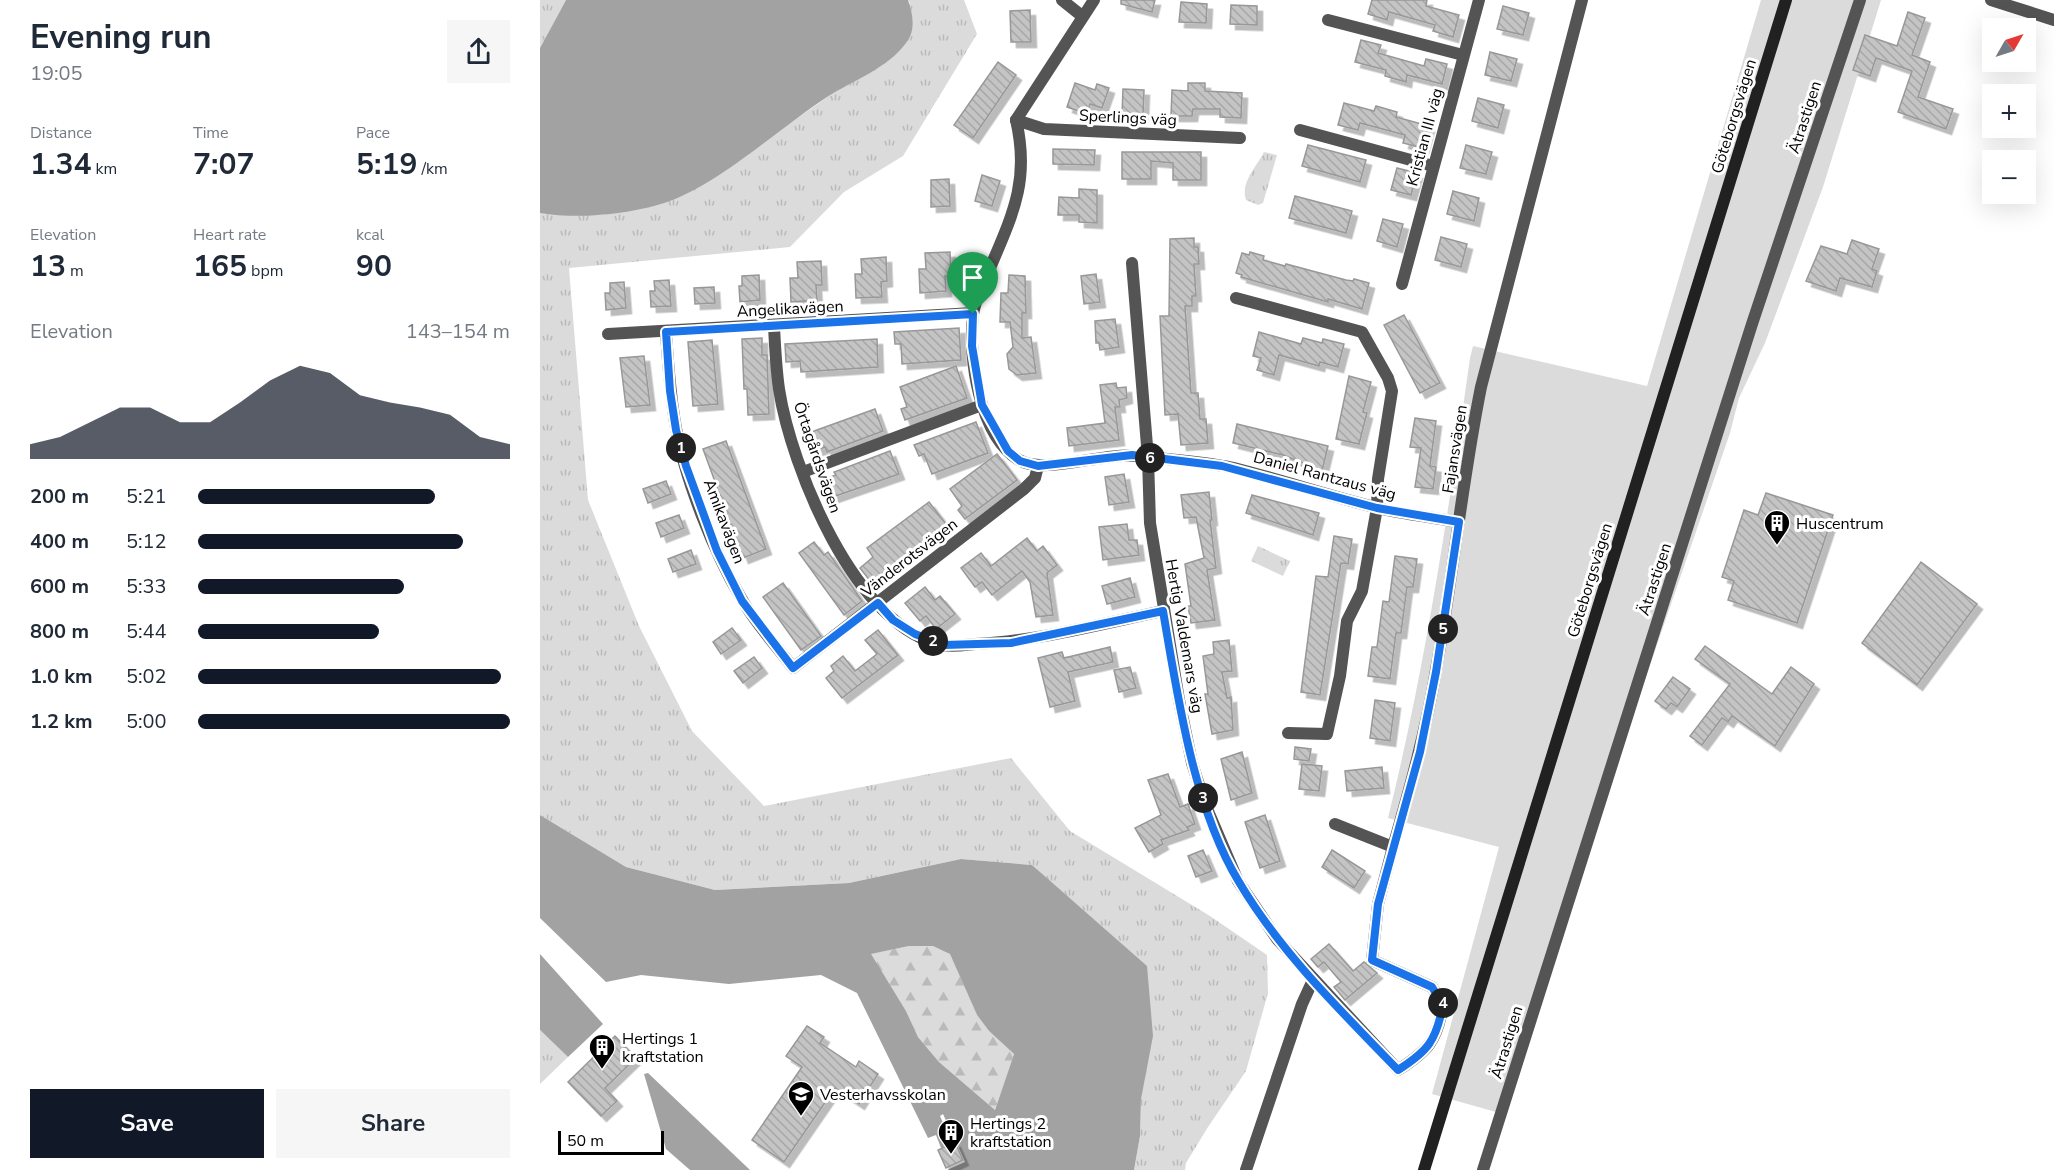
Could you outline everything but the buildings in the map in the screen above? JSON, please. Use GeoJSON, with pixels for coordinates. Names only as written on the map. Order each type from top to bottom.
{"type":"FeatureCollection","features":[{"type":"Feature","properties":{"kind":"main road","name":"Göteborgsvägen"},"geometry":{"type":"LineString","coordinates":[[1424,1170],[1786,0]]}},
{"type":"Feature","properties":{"kind":"street"},"geometry":{"type":"LineString","coordinates":[[1062,0],[1082,16]]}},
{"type":"Feature","properties":{"kind":"street"},"geometry":{"type":"LineString","coordinates":[[1038,466],[1020,461],[1008,451],[982,405],[972,346],[973,314],[1014,216],[1020,192],[1022,151],[1016,120],[1094,0]]}},
{"type":"Feature","properties":{"kind":"street","name":"Kristian III väg"},"geometry":{"type":"LineString","coordinates":[[1402,284],[1479,0]]}},
{"type":"Feature","properties":{"kind":"street","name":"Fajansvägen"},"geometry":{"type":"LineString","coordinates":[[1398,1070],[1429,1048],[1439,1028],[1443,1005],[1432,987],[1372,960],[1378,904],[1420,752],[1436,672],[1481,387],[1582,0]]}},
{"type":"Feature","properties":{"kind":"street","name":"Ätrastigen"},"geometry":{"type":"LineString","coordinates":[[1484,1170],[1752,324],[1860,0]]}},
{"type":"Feature","properties":{"kind":"street"},"geometry":{"type":"LineString","coordinates":[[1991,0],[2054,20]]}},
{"type":"Feature","properties":{"kind":"street"},"geometry":{"type":"LineString","coordinates":[[1328,20],[1464,55]]}},
{"type":"Feature","properties":{"kind":"street","name":"Sperlings väg"},"geometry":{"type":"LineString","coordinates":[[1016,120],[1054,129],[1240,138]]}},
{"type":"Feature","properties":{"kind":"street"},"geometry":{"type":"LineString","coordinates":[[1300,130],[1433,166]]}},
{"type":"Feature","properties":{"kind":"street","name":"Hertig Valdemars väg"},"geometry":{"type":"LineString","coordinates":[[1132,263],[1148,458],[1149,523],[1192,763],[1218,836],[1238,881],[1277,939],[1312,980],[1398,1070]]}},
{"type":"Feature","properties":{"kind":"street"},"geometry":{"type":"LineString","coordinates":[[1236,298],[1362,332],[1388,378],[1392,391],[1378,479],[1377,508],[1362,591],[1347,621],[1340,676],[1327,734],[1288,733]]}},
{"type":"Feature","properties":{"kind":"street","name":"Angelikavägen"},"geometry":{"type":"LineString","coordinates":[[608,334],[973,314]]}},
{"type":"Feature","properties":{"kind":"street","name":"Örtagårdsvägen"},"geometry":{"type":"LineString","coordinates":[[774,326],[779,389],[786,420],[826,531],[893,620],[915,634],[944,645],[1011,643],[1163,611]]}},
{"type":"Feature","properties":{"kind":"street","name":"Amikavägen"},"geometry":{"type":"LineString","coordinates":[[666,332],[670,391],[676,430],[686,466],[717,551],[742,601],[793,668]]}},
{"type":"Feature","properties":{"kind":"street"},"geometry":{"type":"LineString","coordinates":[[803,472],[982,405]]}},
{"type":"Feature","properties":{"kind":"street","name":"Daniel Rantzaus väg"},"geometry":{"type":"LineString","coordinates":[[1038,466],[1132,455],[1232,468],[1377,508],[1459,522]]}},
{"type":"Feature","properties":{"kind":"street","name":"Vänderotsvägen"},"geometry":{"type":"LineString","coordinates":[[793,668],[1024,489],[1035,478],[1038,466]]}},
{"type":"Feature","properties":{"kind":"street"},"geometry":{"type":"LineString","coordinates":[[1335,824],[1393,847]]}},
{"type":"Feature","properties":{"kind":"street"},"geometry":{"type":"LineString","coordinates":[[1246,1170],[1312,980]]}},
{"type":"Feature","properties":{"kind":"green space"},"geometry":{"type":"Polygon","coordinates":[[[540,0],[566,0],[540,48],[540,0]]]}},
{"type":"Feature","properties":{"kind":"green space"},"geometry":{"type":"Polygon","coordinates":[[[908,0],[964,0],[977,34],[903,156],[844,192],[790,247],[569,268],[588,500],[639,626],[692,731],[764,806],[1011,758],[1070,831],[1210,916],[1267,955],[1268,993],[1246,1071],[1208,1127],[1186,1163],[1185,1170],[1134,1170],[1140,1136],[1141,1099],[1076,906],[1032,865],[961,859],[849,883],[715,890],[626,867],[540,815],[540,213],[601,215],[659,205],[720,172],[826,98],[910,3],[908,0]]]}},
{"type":"Feature","properties":{"kind":"green space"},"geometry":{"type":"Polygon","coordinates":[[[1761,0],[1881,0],[1823,187],[1765,343],[1739,398],[1730,433],[1496,1112],[1432,1094],[1499,847],[1388,818],[1425,646],[1470,358],[1473,346],[1647,386],[1761,0]]]}},
{"type":"Feature","properties":{"kind":"green space"},"geometry":{"type":"Polygon","coordinates":[[[1264,152],[1277,155],[1263,203],[1258,205],[1246,200],[1245,187],[1264,152]]]}},
{"type":"Feature","properties":{"kind":"green space"},"geometry":{"type":"Polygon","coordinates":[[[1258,546],[1290,561],[1283,576],[1251,561],[1258,546]]]}},
{"type":"Feature","properties":{"kind":"green space"},"geometry":{"type":"Polygon","coordinates":[[[909,946],[933,946],[950,953],[977,1015],[989,1031],[1014,1054],[995,1110],[939,1062],[918,1037],[906,1011],[870,954],[909,946]]]}},
{"type":"Feature","properties":{"kind":"green space"},"geometry":{"type":"Polygon","coordinates":[[[540,1030],[568,1057],[540,1084],[540,1030]]]}},
{"type":"Feature","properties":{"kind":"shaded area"},"geometry":{"type":"Polygon","coordinates":[[[566,0],[908,0],[912,28],[906,43],[890,60],[827,97],[723,173],[679,198],[629,211],[584,216],[554,215],[540,213],[540,48],[566,0]]]}},
{"type":"Feature","properties":{"kind":"shaded area"},"geometry":{"type":"Polygon","coordinates":[[[540,815],[626,867],[715,890],[849,883],[961,859],[1032,865],[1147,966],[1153,1036],[1141,1099],[1140,1136],[1134,1170],[947,1170],[965,1162],[943,1114],[940,1116],[952,1143],[941,1148],[936,1135],[928,1138],[857,993],[821,975],[729,984],[641,975],[606,982],[540,918],[540,815]],[[909,946],[871,954],[906,1011],[918,1037],[939,1062],[995,1110],[1014,1054],[989,1031],[977,1015],[950,954],[933,946],[909,946]]]}},
{"type":"Feature","properties":{"kind":"shaded area"},"geometry":{"type":"Polygon","coordinates":[[[540,954],[603,1024],[568,1057],[540,1030],[540,954]]]}},
{"type":"Feature","properties":{"kind":"shaded area"},"geometry":{"type":"Polygon","coordinates":[[[648,1073],[750,1170],[690,1170],[666,1149],[644,1074],[648,1073]]]}},
{"type":"Feature","properties":{"kind":"place","name":"Huscentrum"},"geometry":{"type":"Point","coordinates":[1777,546]}},
{"type":"Feature","properties":{"kind":"place","name":"Hertings 1 kraftstation"},"geometry":{"type":"Point","coordinates":[602,1070]}},
{"type":"Feature","properties":{"kind":"place","name":"Vesterhavsskolan"},"geometry":{"type":"Point","coordinates":[801,1117]}},
{"type":"Feature","properties":{"kind":"place","name":"Hertings 2 kraftstation"},"geometry":{"type":"Point","coordinates":[951,1155]}},
{"type":"Feature","properties":{"kind":"route"},"geometry":{"type":"LineString","coordinates":[[973,314],[972,346],[982,405],[994,431],[1008,451],[1020,461],[1038,466],[1132,455],[1222,466],[1377,508],[1459,522],[1436,672],[1420,752],[1378,904],[1372,960],[1432,987],[1438,993],[1443,1005],[1439,1028],[1429,1048],[1398,1070],[1312,980],[1277,939],[1238,881],[1205,804],[1192,763],[1163,611],[1011,643],[944,645],[915,634],[893,620],[878,603],[793,668],[742,601],[717,551],[686,466],[676,430],[670,391],[666,332],[973,314]]}}]}
